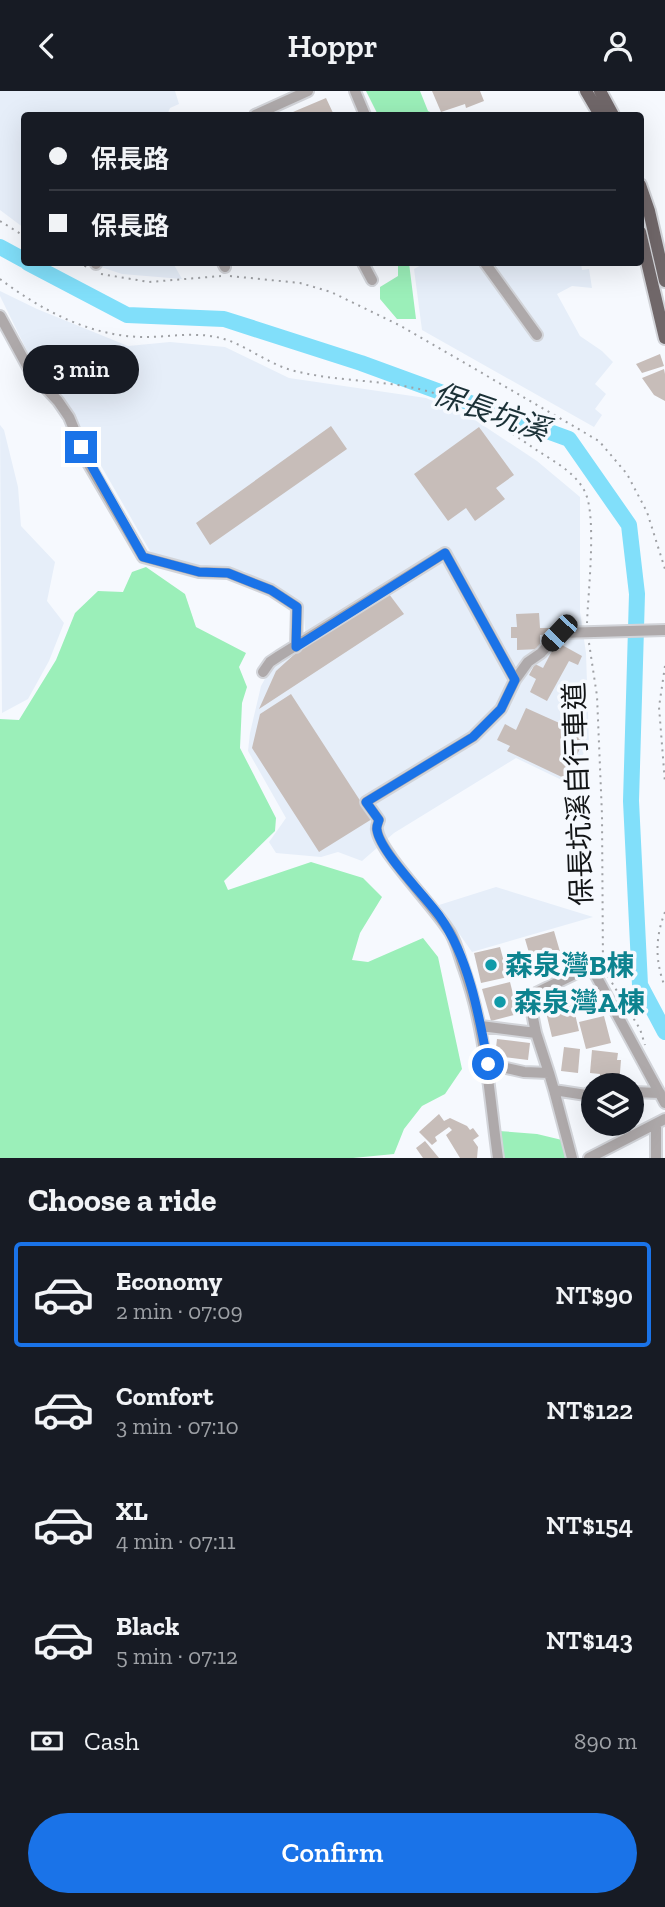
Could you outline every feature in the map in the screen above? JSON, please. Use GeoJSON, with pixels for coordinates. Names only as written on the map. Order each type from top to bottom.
{"type":"FeatureCollection","features":[{"type":"Feature","properties":{"kind":"main road"},"geometry":{"type":"LineString","coordinates":[[586,91],[598,112]]}},
{"type":"Feature","properties":{"kind":"main road"},"geometry":{"type":"LineString","coordinates":[[600,91],[611,112]]}},
{"type":"Feature","properties":{"kind":"main road"},"geometry":{"type":"LineString","coordinates":[[644,197],[665,281]]}},
{"type":"Feature","properties":{"kind":"main road"},"geometry":{"type":"LineString","coordinates":[[644,249],[665,338]]}},
{"type":"Feature","properties":{"kind":"street"},"geometry":{"type":"LineString","coordinates":[[262,112],[308,91]]}},
{"type":"Feature","properties":{"kind":"street"},"geometry":{"type":"LineString","coordinates":[[355,91],[364,112]]}},
{"type":"Feature","properties":{"kind":"street"},"geometry":{"type":"LineString","coordinates":[[365,266],[372,280]]}},
{"type":"Feature","properties":{"kind":"street"},"geometry":{"type":"LineString","coordinates":[[487,266],[537,335]]}},
{"type":"Feature","properties":{"kind":"street"},"geometry":{"type":"LineString","coordinates":[[0,316],[30,371],[69,417],[88,463],[143,557],[199,572],[228,573],[271,590],[297,607],[296,647]]}},
{"type":"Feature","properties":{"kind":"street"},"geometry":{"type":"LineString","coordinates":[[263,672],[270,662],[445,553],[515,680]]}},
{"type":"Feature","properties":{"kind":"street"},"geometry":{"type":"LineString","coordinates":[[498,1158],[481,1026],[452,936],[439,915],[386,849],[377,831],[379,820],[366,802],[473,737],[501,709],[515,680],[528,662],[541,653],[559,633],[665,630]]}},
{"type":"Feature","properties":{"kind":"street"},"geometry":{"type":"LineString","coordinates":[[572,1158],[536,1033],[530,1003],[536,993],[585,969],[594,972],[662,1098]]}},
{"type":"Feature","properties":{"kind":"street"},"geometry":{"type":"LineString","coordinates":[[481,1026],[536,1033]]}},
{"type":"Feature","properties":{"kind":"street"},"geometry":{"type":"LineString","coordinates":[[488,1064],[524,1072],[549,1073]]}},
{"type":"Feature","properties":{"kind":"street"},"geometry":{"type":"LineString","coordinates":[[554,1090],[581,1094]]}},
{"type":"Feature","properties":{"kind":"street"},"geometry":{"type":"LineString","coordinates":[[644,1094],[662,1098]]}},
{"type":"Feature","properties":{"kind":"street"},"geometry":{"type":"LineString","coordinates":[[589,1158],[661,1121]]}},
{"type":"Feature","properties":{"kind":"street"},"geometry":{"type":"LineString","coordinates":[[656,1158],[661,1121]]}},
{"type":"Feature","properties":{"kind":"path"},"geometry":{"type":"LineString","coordinates":[[0,221],[21,234]]}},
{"type":"Feature","properties":{"kind":"path"},"geometry":{"type":"LineString","coordinates":[[96,267],[149,282],[228,276],[300,283],[331,292],[401,326],[599,441],[627,474],[647,512],[665,569]]}},
{"type":"Feature","properties":{"kind":"path","name":"保長坑溪自行車道"},"geometry":{"type":"LineString","coordinates":[[0,279],[52,313],[111,334],[142,337],[206,336],[223,339],[291,370],[321,377],[426,391],[462,405],[502,426],[570,472],[584,489],[591,512],[587,631],[597,696],[602,815],[603,968],[640,1029],[648,1054]]}},
{"type":"Feature","properties":{"kind":"path"},"geometry":{"type":"LineString","coordinates":[[665,666],[659,707],[665,783]]}},
{"type":"Feature","properties":{"kind":"path"},"geometry":{"type":"LineString","coordinates":[[665,912],[660,925],[656,955],[665,987]]}},
{"type":"Feature","properties":{"kind":"shaded area"},"geometry":{"type":"Polygon","coordinates":[[[0,91],[175,91],[179,104],[170,108],[168,112],[21,112],[21,226],[0,210],[0,91]]]}},
{"type":"Feature","properties":{"kind":"shaded area"},"geometry":{"type":"Polygon","coordinates":[[[98,266],[175,266],[182,279],[122,274],[98,266]]]}},
{"type":"Feature","properties":{"kind":"shaded area"},"geometry":{"type":"Polygon","coordinates":[[[420,266],[581,266],[582,270],[589,269],[592,288],[572,286],[557,294],[580,336],[613,362],[595,384],[606,394],[595,409],[602,415],[594,427],[422,330],[414,269],[420,266]]]}},
{"type":"Feature","properties":{"kind":"shaded area"},"geometry":{"type":"Polygon","coordinates":[[[0,291],[128,346],[170,342],[225,347],[289,378],[426,398],[469,416],[537,461],[580,497],[580,612],[586,653],[589,743],[568,783],[516,758],[394,833],[362,861],[338,852],[321,857],[276,853],[269,842],[286,818],[248,751],[261,686],[272,666],[306,638],[303,606],[244,571],[203,569],[154,558],[68,408],[29,355],[0,291]]]}},
{"type":"Feature","properties":{"kind":"shaded area"},"geometry":{"type":"Polygon","coordinates":[[[0,425],[4,430],[18,487],[21,526],[55,562],[47,601],[64,623],[49,661],[28,699],[2,713],[0,425]]]}},
{"type":"Feature","properties":{"kind":"shaded area"},"geometry":{"type":"Polygon","coordinates":[[[496,887],[593,917],[472,952],[439,905],[496,887]]]}},
{"type":"Feature","properties":{"kind":"green space"},"geometry":{"type":"Polygon","coordinates":[[[366,91],[420,91],[430,112],[376,112],[366,91]]]}},
{"type":"Feature","properties":{"kind":"green space"},"geometry":{"type":"Polygon","coordinates":[[[398,266],[409,266],[416,319],[397,319],[380,299],[380,287],[398,276],[398,266]]]}},
{"type":"Feature","properties":{"kind":"green space"},"geometry":{"type":"Polygon","coordinates":[[[146,567],[185,594],[196,627],[246,653],[239,667],[247,687],[242,703],[240,748],[276,818],[275,831],[224,881],[228,890],[311,862],[363,878],[382,897],[360,933],[352,960],[368,962],[423,938],[438,957],[462,1069],[445,1094],[422,1106],[404,1129],[394,1154],[353,1158],[0,1158],[0,719],[19,720],[56,660],[75,613],[98,591],[123,592],[132,572],[146,567]]]}},
{"type":"Feature","properties":{"kind":"green space"},"geometry":{"type":"Polygon","coordinates":[[[499,1131],[537,1134],[562,1140],[565,1158],[502,1158],[499,1131]]]}},
{"type":"Feature","properties":{"kind":"building"},"geometry":{"type":"Polygon","coordinates":[[[432,91],[480,91],[484,101],[466,108],[465,104],[441,112],[432,91]]]}},
{"type":"Feature","properties":{"kind":"building"},"geometry":{"type":"Polygon","coordinates":[[[326,98],[333,112],[293,112],[326,98]]]}},
{"type":"Feature","properties":{"kind":"building"},"geometry":{"type":"Polygon","coordinates":[[[660,354],[664,366],[642,373],[636,364],[660,354]]]}},
{"type":"Feature","properties":{"kind":"building"},"geometry":{"type":"Polygon","coordinates":[[[664,369],[665,401],[654,395],[642,378],[664,369]]]}},
{"type":"Feature","properties":{"kind":"building"},"geometry":{"type":"Polygon","coordinates":[[[331,426],[347,449],[210,545],[196,523],[331,426]]]}},
{"type":"Feature","properties":{"kind":"building"},"geometry":{"type":"Polygon","coordinates":[[[479,427],[514,475],[496,488],[505,499],[475,521],[466,508],[448,521],[414,474],[479,427]]]}},
{"type":"Feature","properties":{"kind":"building"},"geometry":{"type":"Polygon","coordinates":[[[389,594],[404,614],[259,709],[276,671],[297,652],[389,594]]]}},
{"type":"Feature","properties":{"kind":"building"},"geometry":{"type":"Polygon","coordinates":[[[539,613],[540,628],[550,628],[550,634],[540,635],[540,649],[517,650],[517,638],[511,638],[511,627],[517,627],[516,614],[539,613]]]}},
{"type":"Feature","properties":{"kind":"building"},"geometry":{"type":"Polygon","coordinates":[[[562,645],[582,656],[578,665],[569,661],[547,701],[530,692],[536,679],[529,675],[535,664],[543,668],[554,647],[559,650],[562,645]]]}},
{"type":"Feature","properties":{"kind":"building"},"geometry":{"type":"Polygon","coordinates":[[[291,694],[372,819],[319,852],[252,748],[260,714],[291,694]]]}},
{"type":"Feature","properties":{"kind":"building"},"geometry":{"type":"Polygon","coordinates":[[[526,708],[586,735],[566,779],[507,751],[510,746],[497,740],[505,724],[516,730],[526,708]]]}},
{"type":"Feature","properties":{"kind":"building"},"geometry":{"type":"Polygon","coordinates":[[[554,931],[563,962],[534,970],[525,939],[554,931]]]}},
{"type":"Feature","properties":{"kind":"building","name":"森泉灣B棟"},"geometry":{"type":"Polygon","coordinates":[[[500,947],[508,977],[481,983],[474,953],[500,947]]]}},
{"type":"Feature","properties":{"kind":"building","name":"森泉灣A棟"},"geometry":{"type":"Polygon","coordinates":[[[510,982],[518,1014],[491,1021],[482,989],[510,982]]]}},
{"type":"Feature","properties":{"kind":"building"},"geometry":{"type":"Polygon","coordinates":[[[571,997],[579,1031],[552,1037],[544,1004],[571,997]]]}},
{"type":"Feature","properties":{"kind":"building"},"geometry":{"type":"Polygon","coordinates":[[[604,1016],[611,1043],[586,1049],[579,1022],[604,1016]]]}},
{"type":"Feature","properties":{"kind":"building"},"geometry":{"type":"Polygon","coordinates":[[[497,1039],[530,1043],[528,1060],[495,1056],[497,1039]]]}},
{"type":"Feature","properties":{"kind":"building"},"geometry":{"type":"Polygon","coordinates":[[[564,1047],[580,1049],[578,1073],[561,1071],[564,1047]]]}},
{"type":"Feature","properties":{"kind":"building"},"geometry":{"type":"Polygon","coordinates":[[[592,1050],[618,1053],[617,1060],[621,1060],[620,1073],[590,1073],[592,1050]]]}},
{"type":"Feature","properties":{"kind":"building"},"geometry":{"type":"Polygon","coordinates":[[[439,1114],[444,1121],[450,1118],[470,1130],[473,1128],[479,1136],[473,1140],[478,1147],[477,1158],[460,1158],[446,1135],[452,1130],[449,1127],[435,1137],[437,1141],[432,1145],[419,1132],[439,1114]]]}},
{"type":"Feature","properties":{"kind":"building"},"geometry":{"type":"Polygon","coordinates":[[[425,1141],[439,1158],[423,1158],[416,1148],[425,1141]]]}},
{"type":"Feature","properties":{"kind":"waterway","name":"保長坑溪"},"geometry":{"type":"LineString","coordinates":[[0,247],[21,258]]}},
{"type":"Feature","properties":{"kind":"waterway","name":"保長坑溪"},"geometry":{"type":"LineString","coordinates":[[34,266],[127,315],[224,319],[361,363],[569,439],[629,525],[637,594],[631,801],[640,985],[665,1032]]}},
{"type":"Feature","properties":{"kind":"place","name":"森泉灣B棟"},"geometry":{"type":"Point","coordinates":[491,965]}},
{"type":"Feature","properties":{"kind":"place","name":"森泉灣A棟"},"geometry":{"type":"Point","coordinates":[500,1002]}},
{"type":"Feature","properties":{"kind":"route"},"geometry":{"type":"LineString","coordinates":[[81,447],[143,557],[199,572],[228,573],[259,584],[290,601],[297,607],[299,614],[296,647],[445,553],[515,680],[501,709],[473,737],[366,802],[379,820],[377,831],[386,849],[439,915],[452,936],[472,993],[488,1064]]}}]}
